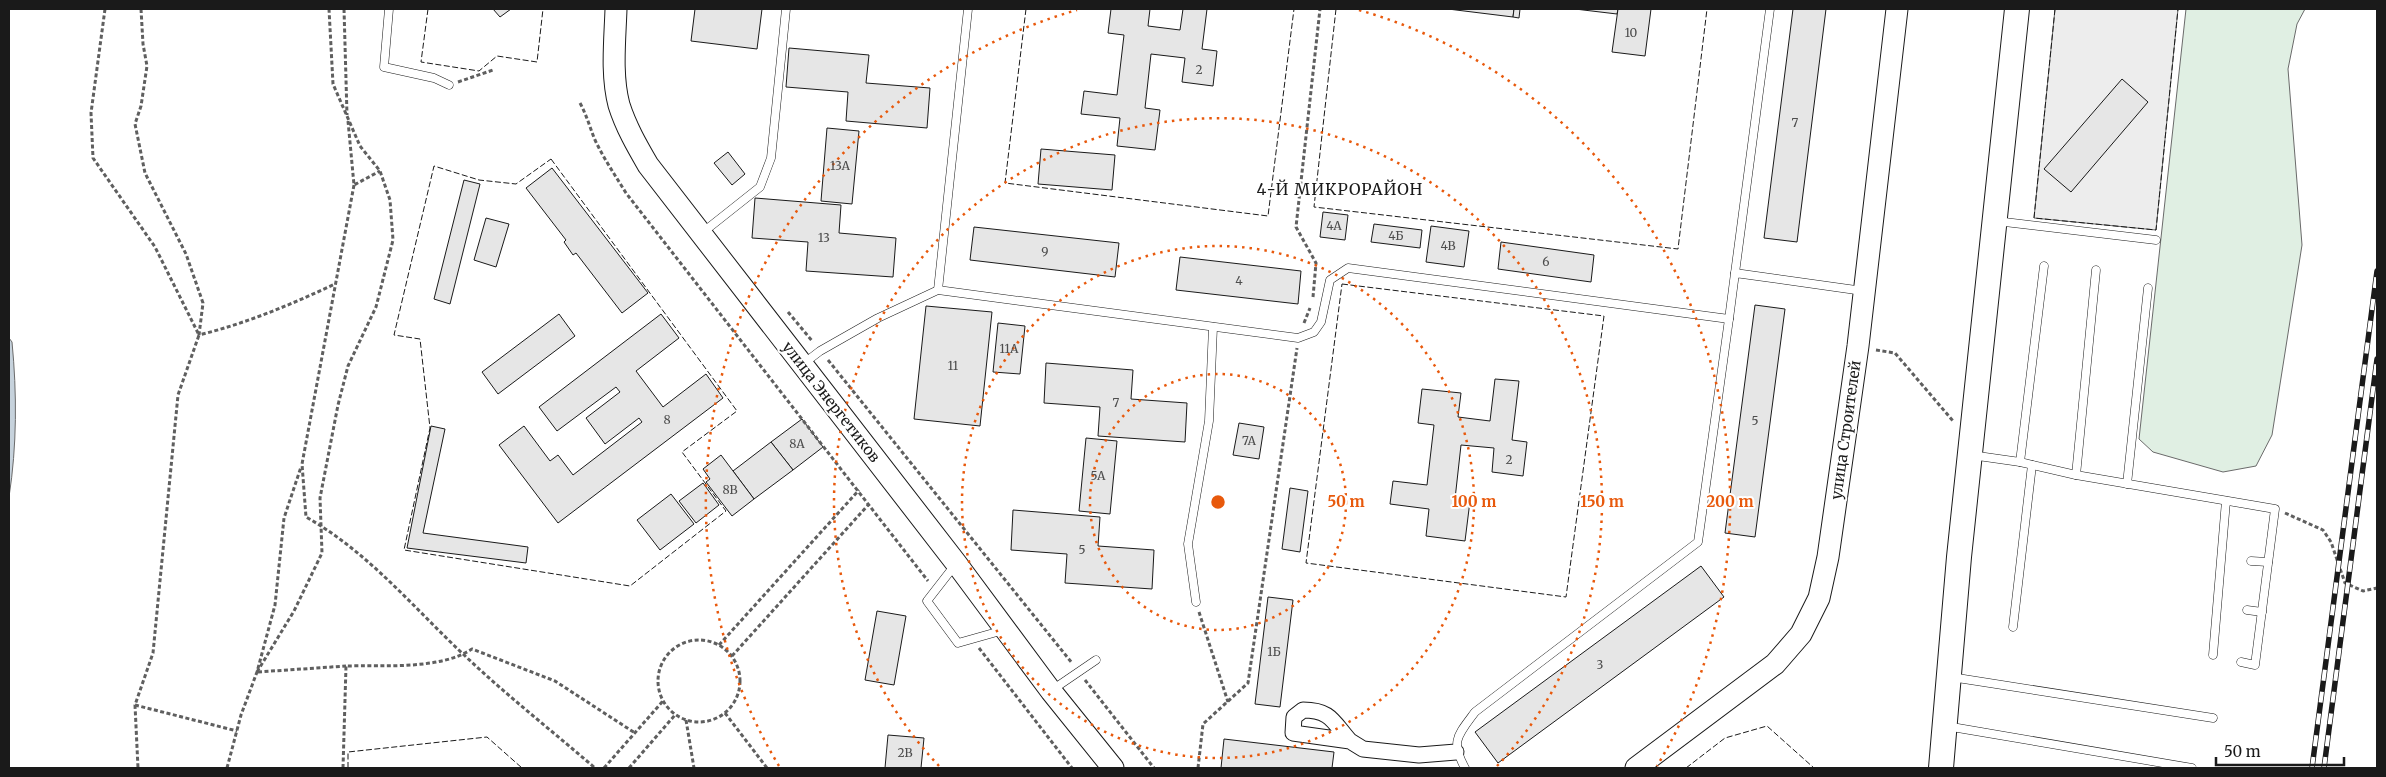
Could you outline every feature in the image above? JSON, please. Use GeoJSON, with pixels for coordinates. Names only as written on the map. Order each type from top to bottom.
{"type":"FeatureCollection","features":[{"type":"Feature","properties":{"kind":"main road","name":"улица Энергетиков"},"geometry":{"type":"LineString","coordinates":[[616,9],[614,64],[619,104],[630,134],[648,165],[956,563],[1051,691],[1113,768]]}},
{"type":"Feature","properties":{"kind":"main road","name":"улица Строителей"},"geometry":{"type":"LineString","coordinates":[[1636,768],[1774,664],[1801,634],[1819,598],[1826,565],[1858,346],[1897,9]]}},
{"type":"Feature","properties":{"kind":"main road"},"geometry":{"type":"LineString","coordinates":[[1941,768],[1971,448],[2016,9]]}},
{"type":"Feature","properties":{"kind":"street"},"geometry":{"type":"LineString","coordinates":[[1350,741],[1363,749],[1419,755],[1456,752]]}},
{"type":"Feature","properties":{"kind":"lane"},"geometry":{"type":"LineString","coordinates":[[389,9],[384,67],[434,78],[449,85]]}},
{"type":"Feature","properties":{"kind":"lane"},"geometry":{"type":"LineString","coordinates":[[701,234],[760,187],[771,158],[786,9]]}},
{"type":"Feature","properties":{"kind":"lane"},"geometry":{"type":"LineString","coordinates":[[938,290],[968,9]]}},
{"type":"Feature","properties":{"kind":"lane"},"geometry":{"type":"LineString","coordinates":[[1465,768],[1456,752],[1459,734],[1475,712],[1698,542],[1770,9]]}},
{"type":"Feature","properties":{"kind":"lane"},"geometry":{"type":"LineString","coordinates":[[1994,221],[2156,240]]}},
{"type":"Feature","properties":{"kind":"lane"},"geometry":{"type":"LineString","coordinates":[[2020,462],[2044,266]]}},
{"type":"Feature","properties":{"kind":"lane"},"geometry":{"type":"LineString","coordinates":[[802,365],[820,351],[878,318],[938,290],[1298,338],[1314,332],[1321,322],[1330,280],[1348,268],[1729,318]]}},
{"type":"Feature","properties":{"kind":"lane"},"geometry":{"type":"LineString","coordinates":[[2076,475],[2096,270]]}},
{"type":"Feature","properties":{"kind":"lane"},"geometry":{"type":"LineString","coordinates":[[1735,272],[1864,291]]}},
{"type":"Feature","properties":{"kind":"lane"},"geometry":{"type":"LineString","coordinates":[[2127,484],[2148,288]]}},
{"type":"Feature","properties":{"kind":"lane"},"geometry":{"type":"LineString","coordinates":[[1196,602],[1188,544],[1209,420],[1213,326]]}},
{"type":"Feature","properties":{"kind":"lane"},"geometry":{"type":"LineString","coordinates":[[1971,448],[2076,475],[2275,509],[2255,665],[2241,662]]}},
{"type":"Feature","properties":{"kind":"lane"},"geometry":{"type":"LineString","coordinates":[[2013,627],[2032,465]]}},
{"type":"Feature","properties":{"kind":"lane"},"geometry":{"type":"LineString","coordinates":[[2213,655],[2226,501]]}},
{"type":"Feature","properties":{"kind":"lane"},"geometry":{"type":"LineString","coordinates":[[2252,561],[2268,562]]}},
{"type":"Feature","properties":{"kind":"lane"},"geometry":{"type":"LineString","coordinates":[[956,563],[927,601],[958,643],[1006,630]]}},
{"type":"Feature","properties":{"kind":"lane"},"geometry":{"type":"LineString","coordinates":[[2247,610],[2262,612]]}},
{"type":"Feature","properties":{"kind":"lane"},"geometry":{"type":"LineString","coordinates":[[1051,691],[1096,660]]}},
{"type":"Feature","properties":{"kind":"lane"},"geometry":{"type":"LineString","coordinates":[[1949,677],[2213,718]]}},
{"type":"Feature","properties":{"kind":"lane"},"geometry":{"type":"LineString","coordinates":[[1944,726],[2192,768]]}},
{"type":"Feature","properties":{"kind":"path"},"geometry":{"type":"LineString","coordinates":[[105,9],[91,113],[92,158],[155,247],[199,335]]}},
{"type":"Feature","properties":{"kind":"path"},"geometry":{"type":"LineString","coordinates":[[138,768],[135,705],[153,653],[178,395],[199,335],[203,303],[186,254],[146,173],[135,124],[141,106],[147,66],[143,44],[141,9]]}},
{"type":"Feature","properties":{"kind":"path"},"geometry":{"type":"LineString","coordinates":[[257,672],[294,611],[322,553],[320,498],[338,405],[348,366],[376,307],[393,240],[390,200],[380,171],[360,146],[333,84],[328,9]]}},
{"type":"Feature","properties":{"kind":"path"},"geometry":{"type":"LineString","coordinates":[[227,768],[257,672],[275,605],[282,552],[284,518],[302,464],[354,185],[347,118],[344,9]]}},
{"type":"Feature","properties":{"kind":"path"},"geometry":{"type":"LineString","coordinates":[[1198,768],[1203,724],[1248,683],[1298,338],[1312,304],[1316,263],[1296,227],[1320,9]]}},
{"type":"Feature","properties":{"kind":"path"},"geometry":{"type":"LineString","coordinates":[[449,85],[493,70]]}},
{"type":"Feature","properties":{"kind":"path"},"geometry":{"type":"LineString","coordinates":[[580,103],[589,119],[594,137],[604,158],[626,193],[869,504],[732,656]]}},
{"type":"Feature","properties":{"kind":"path"},"geometry":{"type":"LineString","coordinates":[[354,185],[380,171]]}},
{"type":"Feature","properties":{"kind":"path"},"geometry":{"type":"LineString","coordinates":[[199,335],[239,325],[282,310],[336,284]]}},
{"type":"Feature","properties":{"kind":"path"},"geometry":{"type":"LineString","coordinates":[[783,306],[1073,665]]}},
{"type":"Feature","properties":{"kind":"path"},"geometry":{"type":"LineString","coordinates":[[1858,346],[1895,353],[1971,448]]}},
{"type":"Feature","properties":{"kind":"path"},"geometry":{"type":"LineString","coordinates":[[302,464],[306,517],[337,534],[385,576],[463,655],[595,768]]}},
{"type":"Feature","properties":{"kind":"path"},"geometry":{"type":"LineString","coordinates":[[719,644],[859,490]]}},
{"type":"Feature","properties":{"kind":"path"},"geometry":{"type":"LineString","coordinates":[[2275,509],[2323,530],[2331,542],[2346,583],[2363,591],[2377,588]]}},
{"type":"Feature","properties":{"kind":"path"},"geometry":{"type":"LineString","coordinates":[[1196,602],[1228,702]]}},
{"type":"Feature","properties":{"kind":"path"},"geometry":{"type":"LineString","coordinates":[[704,639],[719,644],[732,656],[740,674],[740,685],[732,705],[725,713],[705,722],[686,720],[676,715],[663,701],[658,687],[660,665],[673,648],[693,640],[704,639]]}},
{"type":"Feature","properties":{"kind":"path"},"geometry":{"type":"LineString","coordinates":[[257,672],[346,666],[417,665],[463,655],[472,649],[555,681],[636,732]]}},
{"type":"Feature","properties":{"kind":"path"},"geometry":{"type":"LineString","coordinates":[[343,768],[346,666]]}},
{"type":"Feature","properties":{"kind":"path"},"geometry":{"type":"LineString","coordinates":[[1084,679],[1154,768]]}},
{"type":"Feature","properties":{"kind":"path"},"geometry":{"type":"LineString","coordinates":[[604,768],[663,701]]}},
{"type":"Feature","properties":{"kind":"path"},"geometry":{"type":"LineString","coordinates":[[135,705],[237,731]]}},
{"type":"Feature","properties":{"kind":"path"},"geometry":{"type":"LineString","coordinates":[[725,713],[767,768]]}},
{"type":"Feature","properties":{"kind":"path"},"geometry":{"type":"LineString","coordinates":[[628,768],[676,715]]}},
{"type":"Feature","properties":{"kind":"path"},"geometry":{"type":"LineString","coordinates":[[686,720],[694,768]]}},
{"type":"Feature","properties":{"kind":"green space"},"geometry":{"type":"Polygon","coordinates":[[[2186,9],[2305,9],[2297,24],[2288,69],[2302,245],[2272,435],[2256,466],[2223,472],[2153,452],[2139,439],[2186,9]]]}},
{"type":"Feature","properties":{"kind":"shaded area"},"geometry":{"type":"Polygon","coordinates":[[[2055,9],[2178,9],[2156,230],[2034,218],[2055,9]]]}},
{"type":"Feature","properties":{"kind":"shaded area"},"geometry":{"type":"Polygon","coordinates":[[[9,338],[12,342],[14,361],[15,419],[14,458],[9,497],[9,338]]]}},
{"type":"Feature","properties":{"kind":"building"},"geometry":{"type":"Polygon","coordinates":[[[493,9],[511,9],[500,17],[493,9]]]}},
{"type":"Feature","properties":{"kind":"building"},"geometry":{"type":"Polygon","coordinates":[[[695,9],[762,9],[757,49],[691,41],[695,9]]]}},
{"type":"Feature","properties":{"kind":"building"},"geometry":{"type":"Polygon","coordinates":[[[1111,9],[1150,9],[1148,26],[1180,30],[1183,9],[1207,9],[1202,49],[1217,51],[1213,86],[1182,82],[1185,58],[1151,54],[1145,108],[1160,110],[1155,150],[1117,146],[1120,118],[1081,114],[1084,91],[1117,95],[1124,35],[1108,33],[1111,9]]]}},
{"type":"Feature","properties":{"kind":"building"},"geometry":{"type":"Polygon","coordinates":[[[1448,9],[1514,9],[1513,17],[1448,9]]]}},
{"type":"Feature","properties":{"kind":"building"},"geometry":{"type":"Polygon","coordinates":[[[1514,9],[1520,9],[1519,18],[1513,17],[1514,9]]]}},
{"type":"Feature","properties":{"kind":"building"},"geometry":{"type":"Polygon","coordinates":[[[1575,9],[1618,9],[1617,14],[1575,9]]]}},
{"type":"Feature","properties":{"kind":"building"},"geometry":{"type":"Polygon","coordinates":[[[1618,9],[1651,9],[1645,56],[1612,52],[1618,9]]]}},
{"type":"Feature","properties":{"kind":"building"},"geometry":{"type":"Polygon","coordinates":[[[1793,9],[1826,9],[1797,242],[1764,238],[1793,9]]]}},
{"type":"Feature","properties":{"kind":"building"},"geometry":{"type":"Polygon","coordinates":[[[789,48],[869,55],[866,83],[930,88],[927,128],[846,121],[848,92],[786,87],[789,48]]]}},
{"type":"Feature","properties":{"kind":"building"},"geometry":{"type":"Polygon","coordinates":[[[2122,79],[2148,102],[2071,192],[2044,169],[2122,79]]]}},
{"type":"Feature","properties":{"kind":"building"},"geometry":{"type":"Polygon","coordinates":[[[827,128],[859,131],[852,204],[821,201],[827,128]]]}},
{"type":"Feature","properties":{"kind":"building"},"geometry":{"type":"Polygon","coordinates":[[[1041,149],[1115,155],[1112,190],[1038,184],[1041,149]]]}},
{"type":"Feature","properties":{"kind":"building"},"geometry":{"type":"Polygon","coordinates":[[[728,152],[745,174],[732,185],[714,163],[728,152]]]}},
{"type":"Feature","properties":{"kind":"building"},"geometry":{"type":"Polygon","coordinates":[[[552,168],[648,293],[622,313],[576,253],[573,255],[564,242],[566,240],[526,188],[552,168]]]}},
{"type":"Feature","properties":{"kind":"building"},"geometry":{"type":"Polygon","coordinates":[[[464,180],[480,184],[450,304],[434,299],[464,180]]]}},
{"type":"Feature","properties":{"kind":"building"},"geometry":{"type":"Polygon","coordinates":[[[755,198],[841,205],[839,233],[896,238],[893,277],[806,271],[808,242],[752,238],[755,198]]]}},
{"type":"Feature","properties":{"kind":"building"},"geometry":{"type":"Polygon","coordinates":[[[1323,212],[1348,215],[1345,240],[1320,237],[1323,212]]]}},
{"type":"Feature","properties":{"kind":"building"},"geometry":{"type":"Polygon","coordinates":[[[486,218],[509,224],[496,267],[474,260],[486,218]]]}},
{"type":"Feature","properties":{"kind":"building"},"geometry":{"type":"Polygon","coordinates":[[[1374,224],[1422,230],[1420,248],[1371,242],[1374,224]]]}},
{"type":"Feature","properties":{"kind":"building"},"geometry":{"type":"Polygon","coordinates":[[[1431,226],[1469,231],[1464,267],[1426,262],[1431,226]]]}},
{"type":"Feature","properties":{"kind":"building"},"geometry":{"type":"Polygon","coordinates":[[[974,227],[1119,243],[1115,277],[970,260],[974,227]]]}},
{"type":"Feature","properties":{"kind":"building"},"geometry":{"type":"Polygon","coordinates":[[[1501,242],[1594,255],[1591,282],[1498,269],[1501,242]]]}},
{"type":"Feature","properties":{"kind":"building"},"geometry":{"type":"Polygon","coordinates":[[[1180,257],[1301,271],[1298,304],[1176,290],[1180,257]]]}},
{"type":"Feature","properties":{"kind":"building"},"geometry":{"type":"Polygon","coordinates":[[[1755,305],[1785,309],[1755,537],[1725,533],[1755,305]]]}},
{"type":"Feature","properties":{"kind":"building"},"geometry":{"type":"Polygon","coordinates":[[[926,306],[992,312],[980,426],[914,419],[926,306]]]}},
{"type":"Feature","properties":{"kind":"building"},"geometry":{"type":"Polygon","coordinates":[[[559,314],[575,336],[498,394],[482,372],[559,314]]]}},
{"type":"Feature","properties":{"kind":"building"},"geometry":{"type":"Polygon","coordinates":[[[661,314],[679,338],[636,371],[663,407],[706,374],[723,398],[558,523],[499,445],[524,426],[550,461],[558,455],[573,475],[642,422],[639,418],[605,444],[586,418],[620,392],[616,387],[557,431],[539,407],[661,314]]]}},
{"type":"Feature","properties":{"kind":"building"},"geometry":{"type":"Polygon","coordinates":[[[998,323],[1025,326],[1020,374],[993,372],[998,323]]]}},
{"type":"Feature","properties":{"kind":"building"},"geometry":{"type":"Polygon","coordinates":[[[1046,363],[1133,370],[1131,399],[1187,403],[1185,442],[1098,436],[1100,407],[1044,403],[1046,363]]]}},
{"type":"Feature","properties":{"kind":"building"},"geometry":{"type":"Polygon","coordinates":[[[1495,379],[1519,381],[1512,440],[1527,442],[1523,476],[1492,472],[1494,448],[1461,445],[1455,499],[1470,501],[1465,541],[1426,536],[1429,509],[1390,504],[1393,481],[1427,485],[1434,425],[1418,423],[1422,389],[1461,393],[1458,417],[1490,421],[1495,379]]]}},
{"type":"Feature","properties":{"kind":"building"},"geometry":{"type":"Polygon","coordinates":[[[802,419],[823,447],[793,470],[771,442],[802,419]]]}},
{"type":"Feature","properties":{"kind":"building"},"geometry":{"type":"Polygon","coordinates":[[[1239,423],[1264,427],[1259,459],[1233,455],[1239,423]]]}},
{"type":"Feature","properties":{"kind":"building"},"geometry":{"type":"Polygon","coordinates":[[[431,426],[445,429],[423,533],[528,547],[526,563],[407,548],[431,426]]]}},
{"type":"Feature","properties":{"kind":"building"},"geometry":{"type":"Polygon","coordinates":[[[1086,438],[1117,441],[1110,514],[1079,511],[1086,438]]]}},
{"type":"Feature","properties":{"kind":"building"},"geometry":{"type":"Polygon","coordinates":[[[771,442],[793,470],[754,499],[733,471],[771,442]]]}},
{"type":"Feature","properties":{"kind":"building"},"geometry":{"type":"Polygon","coordinates":[[[721,455],[754,499],[732,516],[706,482],[710,479],[703,469],[721,455]]]}},
{"type":"Feature","properties":{"kind":"building"},"geometry":{"type":"Polygon","coordinates":[[[703,483],[719,505],[696,523],[679,501],[703,483]]]}},
{"type":"Feature","properties":{"kind":"building"},"geometry":{"type":"Polygon","coordinates":[[[1290,488],[1308,491],[1300,552],[1282,549],[1290,488]]]}},
{"type":"Feature","properties":{"kind":"building"},"geometry":{"type":"Polygon","coordinates":[[[671,494],[694,524],[660,550],[637,520],[671,494]]]}},
{"type":"Feature","properties":{"kind":"building"},"geometry":{"type":"Polygon","coordinates":[[[1013,510],[1100,517],[1098,546],[1154,550],[1152,589],[1065,583],[1067,554],[1011,550],[1013,510]]]}},
{"type":"Feature","properties":{"kind":"building"},"geometry":{"type":"Polygon","coordinates":[[[1701,566],[1724,597],[1498,763],[1475,732],[1701,566]]]}},
{"type":"Feature","properties":{"kind":"building"},"geometry":{"type":"Polygon","coordinates":[[[1268,597],[1293,600],[1280,707],[1255,704],[1268,597]]]}},
{"type":"Feature","properties":{"kind":"building"},"geometry":{"type":"Polygon","coordinates":[[[877,611],[906,616],[894,685],[865,680],[877,611]]]}},
{"type":"Feature","properties":{"kind":"building"},"geometry":{"type":"Polygon","coordinates":[[[888,735],[924,738],[921,768],[885,768],[888,735]]]}},
{"type":"Feature","properties":{"kind":"building"},"geometry":{"type":"Polygon","coordinates":[[[1224,739],[1334,752],[1332,768],[1221,768],[1224,739]]]}},
{"type":"Feature","properties":{"kind":"railway"},"geometry":{"type":"LineString","coordinates":[[2312,768],[2377,271]]}},
{"type":"Feature","properties":{"kind":"railway"},"geometry":{"type":"LineString","coordinates":[[2324,768],[2377,359]]}},
{"type":"Feature","properties":{"kind":"fence"},"geometry":{"type":"LineString","coordinates":[[428,9],[421,62],[479,71],[497,56],[537,62],[543,9]]}},
{"type":"Feature","properties":{"kind":"fence"},"geometry":{"type":"LineString","coordinates":[[1026,9],[1005,183],[1268,216],[1294,9]]}},
{"type":"Feature","properties":{"kind":"fence"},"geometry":{"type":"LineString","coordinates":[[1336,9],[1314,207],[1678,249],[1707,9]]}},
{"type":"Feature","properties":{"kind":"fence"},"geometry":{"type":"LineString","coordinates":[[2055,9],[2034,218],[2156,230],[2178,9]]}},
{"type":"Feature","properties":{"kind":"fence"},"geometry":{"type":"LineString","coordinates":[[551,159],[737,411],[682,452],[726,511],[630,586],[404,550],[430,428],[420,339],[394,335],[434,166],[479,180],[516,184],[551,159]]}},
{"type":"Feature","properties":{"kind":"fence"},"geometry":{"type":"LineString","coordinates":[[1342,284],[1604,316],[1566,597],[1306,563],[1342,284]]}},
{"type":"Feature","properties":{"kind":"fence"},"geometry":{"type":"LineString","coordinates":[[1686,768],[1725,738],[1767,726],[1814,768]]}},
{"type":"Feature","properties":{"kind":"fence"},"geometry":{"type":"LineString","coordinates":[[348,768],[348,752],[487,737],[522,768]]}},
{"type":"Feature","properties":{"kind":"district","name":"4-Й МИКРОРАЙОН"},"geometry":{"type":"Point","coordinates":[1340,189]}}]}
